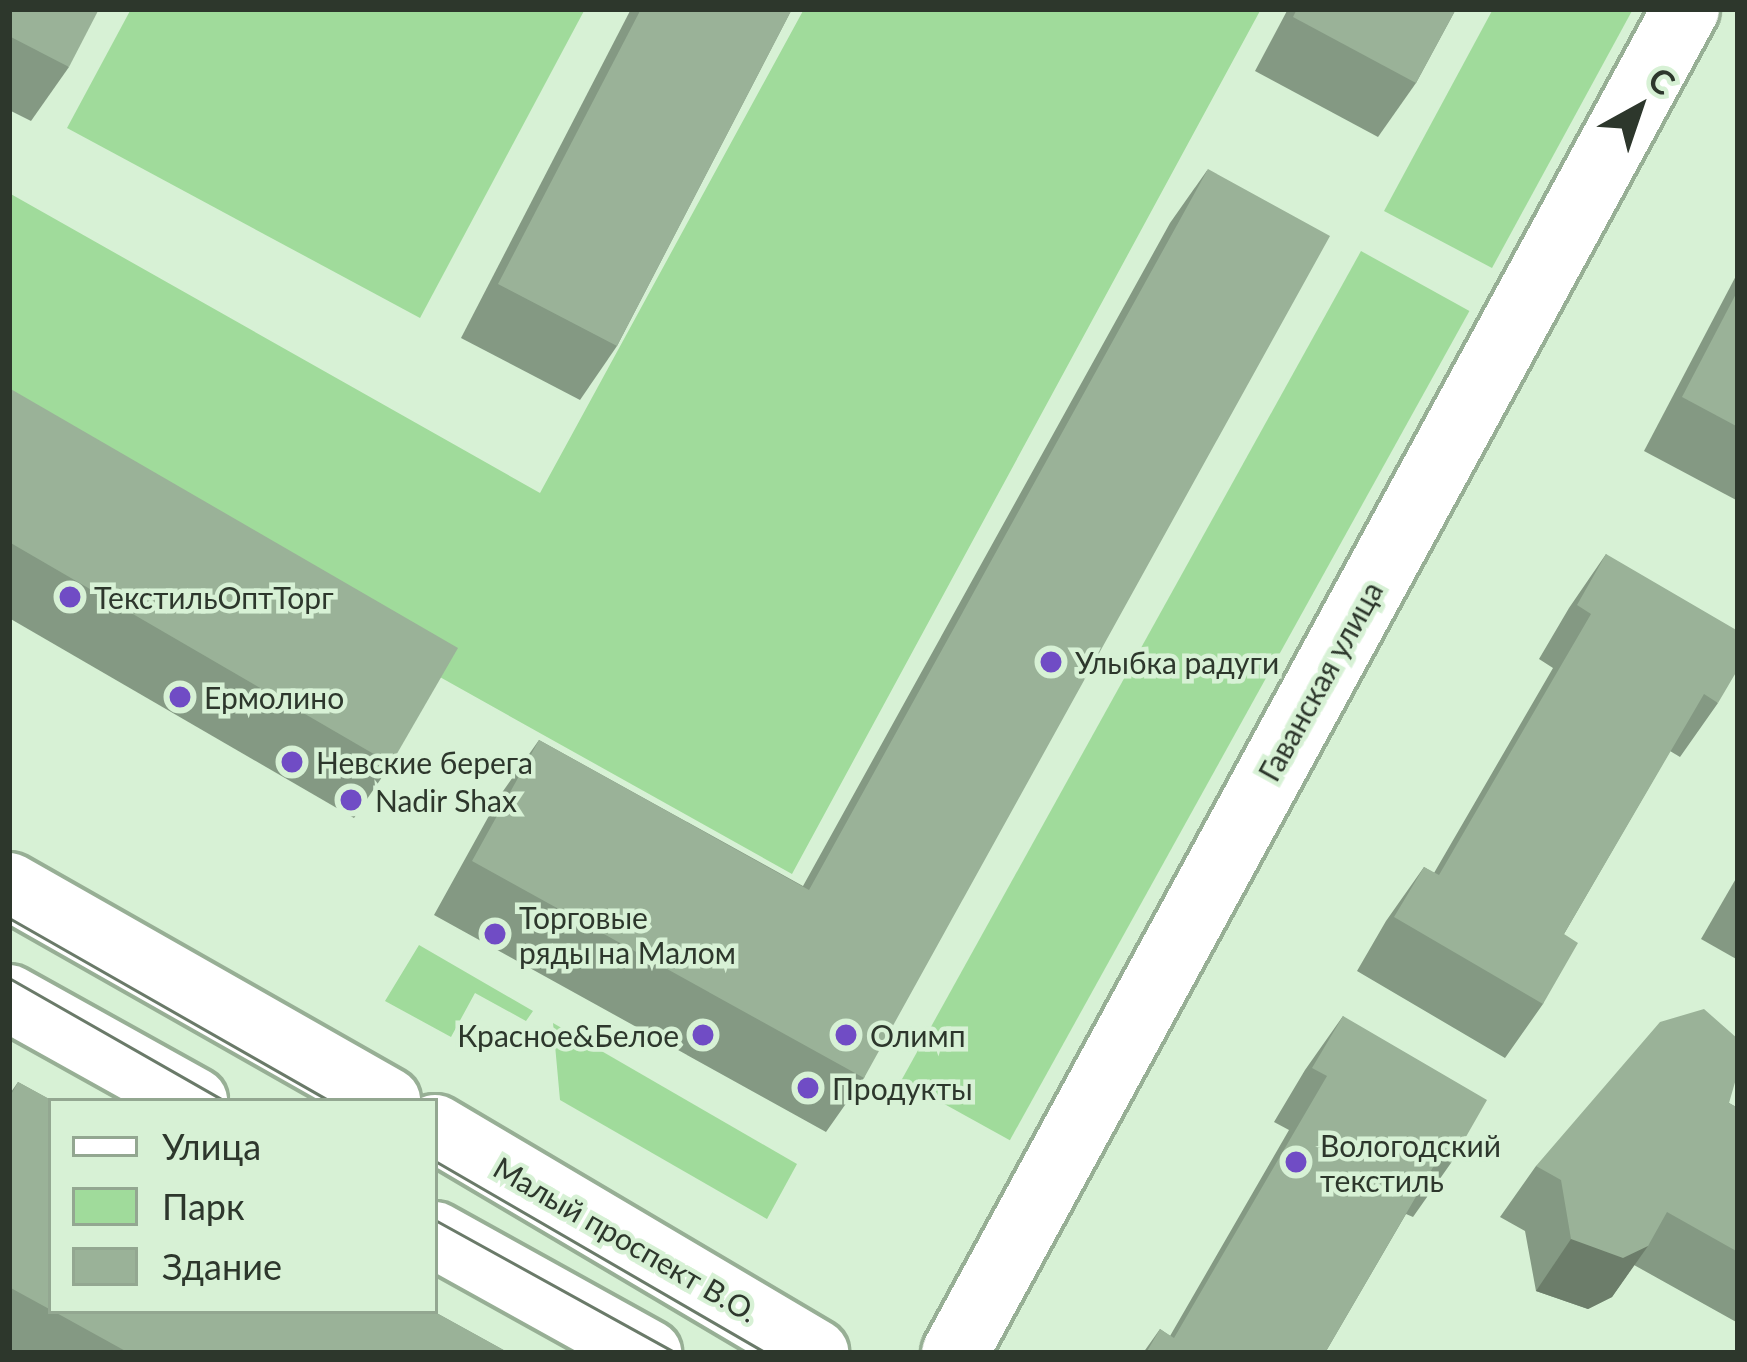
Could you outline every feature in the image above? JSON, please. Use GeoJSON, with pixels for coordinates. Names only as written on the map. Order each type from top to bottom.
{"type":"FeatureCollection","features":[{"type":"Feature","properties":{"kind":"street","name":"Гаванская улица"},"geometry":{"type":"LineString","coordinates":[[956,1353],[1686,9]]}},
{"type":"Feature","properties":{"kind":"street"},"geometry":{"type":"LineString","coordinates":[[9,886],[382,1098]]}},
{"type":"Feature","properties":{"kind":"street"},"geometry":{"type":"LineString","coordinates":[[9,998],[189,1098]]}},
{"type":"Feature","properties":{"kind":"street","name":"Малый проспект В.О."},"geometry":{"type":"LineString","coordinates":[[438,1130],[815,1353]]}},
{"type":"Feature","properties":{"kind":"street"},"geometry":{"type":"LineString","coordinates":[[438,1237],[648,1353]]}},
{"type":"Feature","properties":{"kind":"green space"},"geometry":{"type":"Polygon","coordinates":[[[131,9],[585,9],[420,318],[67,128],[131,9]]]}},
{"type":"Feature","properties":{"kind":"green space"},"geometry":{"type":"Polygon","coordinates":[[[804,9],[1261,9],[792,874],[9,436],[9,193],[540,493],[804,9]]]}},
{"type":"Feature","properties":{"kind":"green space"},"geometry":{"type":"Polygon","coordinates":[[[1493,9],[1633,9],[1492,268],[1384,211],[1493,9]]]}},
{"type":"Feature","properties":{"kind":"green space"},"geometry":{"type":"Polygon","coordinates":[[[1361,251],[1469,311],[1010,1140],[901,1080],[1361,251]]]}},
{"type":"Feature","properties":{"kind":"green space"},"geometry":{"type":"Polygon","coordinates":[[[419,945],[533,1011],[526,1021],[475,993],[451,1037],[385,1001],[419,945]]]}},
{"type":"Feature","properties":{"kind":"green space"},"geometry":{"type":"Polygon","coordinates":[[[553,1023],[797,1164],[767,1219],[560,1100],[553,1023]]]}},
{"type":"Feature","properties":{"kind":"building"},"geometry":{"type":"Polygon","coordinates":[[[9,9],[99,9],[69,67],[9,36],[9,9]]]}},
{"type":"Feature","properties":{"kind":"building"},"geometry":{"type":"Polygon","coordinates":[[[641,9],[792,9],[617,346],[498,284],[641,9]]]}},
{"type":"Feature","properties":{"kind":"building"},"geometry":{"type":"Polygon","coordinates":[[[1297,9],[1456,9],[1416,83],[1293,17],[1297,9]]]}},
{"type":"Feature","properties":{"kind":"building"},"geometry":{"type":"Polygon","coordinates":[[[1208,169],[1330,236],[864,1078],[472,861],[539,740],[809,890],[1208,169]]]}},
{"type":"Feature","properties":{"kind":"building"},"geometry":{"type":"Polygon","coordinates":[[[1738,290],[1738,427],[1682,397],[1738,290]]]}},
{"type":"Feature","properties":{"kind":"building"},"geometry":{"type":"Polygon","coordinates":[[[9,388],[458,648],[391,764],[9,542],[9,388]]]}},
{"type":"Feature","properties":{"kind":"building"},"geometry":{"type":"Polygon","coordinates":[[[1606,554],[1738,631],[1738,669],[1718,703],[1704,694],[1564,934],[1578,943],[1543,1004],[1394,917],[1424,867],[1439,875],[1591,614],[1577,605],[1606,554]]]}},
{"type":"Feature","properties":{"kind":"building"},"geometry":{"type":"Polygon","coordinates":[[[1704,1009],[1738,1039],[1738,1072],[1729,1103],[1738,1108],[1738,1252],[1667,1212],[1648,1246],[1623,1258],[1571,1239],[1561,1180],[1536,1166],[1660,1022],[1704,1009]]]}},
{"type":"Feature","properties":{"kind":"building"},"geometry":{"type":"Polygon","coordinates":[[[1343,1016],[1487,1100],[1451,1163],[1439,1157],[1325,1353],[1146,1353],[1160,1329],[1174,1338],[1327,1076],[1312,1068],[1343,1016]]]}},
{"type":"Feature","properties":{"kind":"building"},"geometry":{"type":"Polygon","coordinates":[[[18,1082],[48,1098],[48,1308],[9,1287],[9,1098],[18,1082]]]}},
{"type":"Feature","properties":{"kind":"building"},"geometry":{"type":"Polygon","coordinates":[[[58,1314],[438,1314],[509,1353],[129,1353],[58,1314]]]}},
{"type":"Feature","properties":{"kind":"tram line"},"geometry":{"type":"LineString","coordinates":[[9,918],[325,1098]]}},
{"type":"Feature","properties":{"kind":"tram line"},"geometry":{"type":"LineString","coordinates":[[9,978],[220,1098]]}},
{"type":"Feature","properties":{"kind":"tram line"},"geometry":{"type":"LineString","coordinates":[[438,1163],[766,1353]]}},
{"type":"Feature","properties":{"kind":"tram line"},"geometry":{"type":"LineString","coordinates":[[438,1222],[676,1353]]}},
{"type":"Feature","properties":{"kind":"place","name":"ТекстильОптТорг"},"geometry":{"type":"Point","coordinates":[70,597]}},
{"type":"Feature","properties":{"kind":"place","name":"Улыбка радуги"},"geometry":{"type":"Point","coordinates":[1051,662]}},
{"type":"Feature","properties":{"kind":"place","name":"Ермолино"},"geometry":{"type":"Point","coordinates":[180,697]}},
{"type":"Feature","properties":{"kind":"place","name":"Невские берега"},"geometry":{"type":"Point","coordinates":[292,762]}},
{"type":"Feature","properties":{"kind":"place","name":"Nadir Shax"},"geometry":{"type":"Point","coordinates":[351,800]}},
{"type":"Feature","properties":{"kind":"place","name":"Торговые ряды на Малом"},"geometry":{"type":"Point","coordinates":[495,934]}},
{"type":"Feature","properties":{"kind":"place","name":"Красное&Белое"},"geometry":{"type":"Point","coordinates":[703,1035]}},
{"type":"Feature","properties":{"kind":"place","name":"Олимп"},"geometry":{"type":"Point","coordinates":[846,1035]}},
{"type":"Feature","properties":{"kind":"place","name":"Продукты"},"geometry":{"type":"Point","coordinates":[808,1088]}},
{"type":"Feature","properties":{"kind":"place","name":"Вологодский текстиль"},"geometry":{"type":"Point","coordinates":[1296,1162]}}]}
